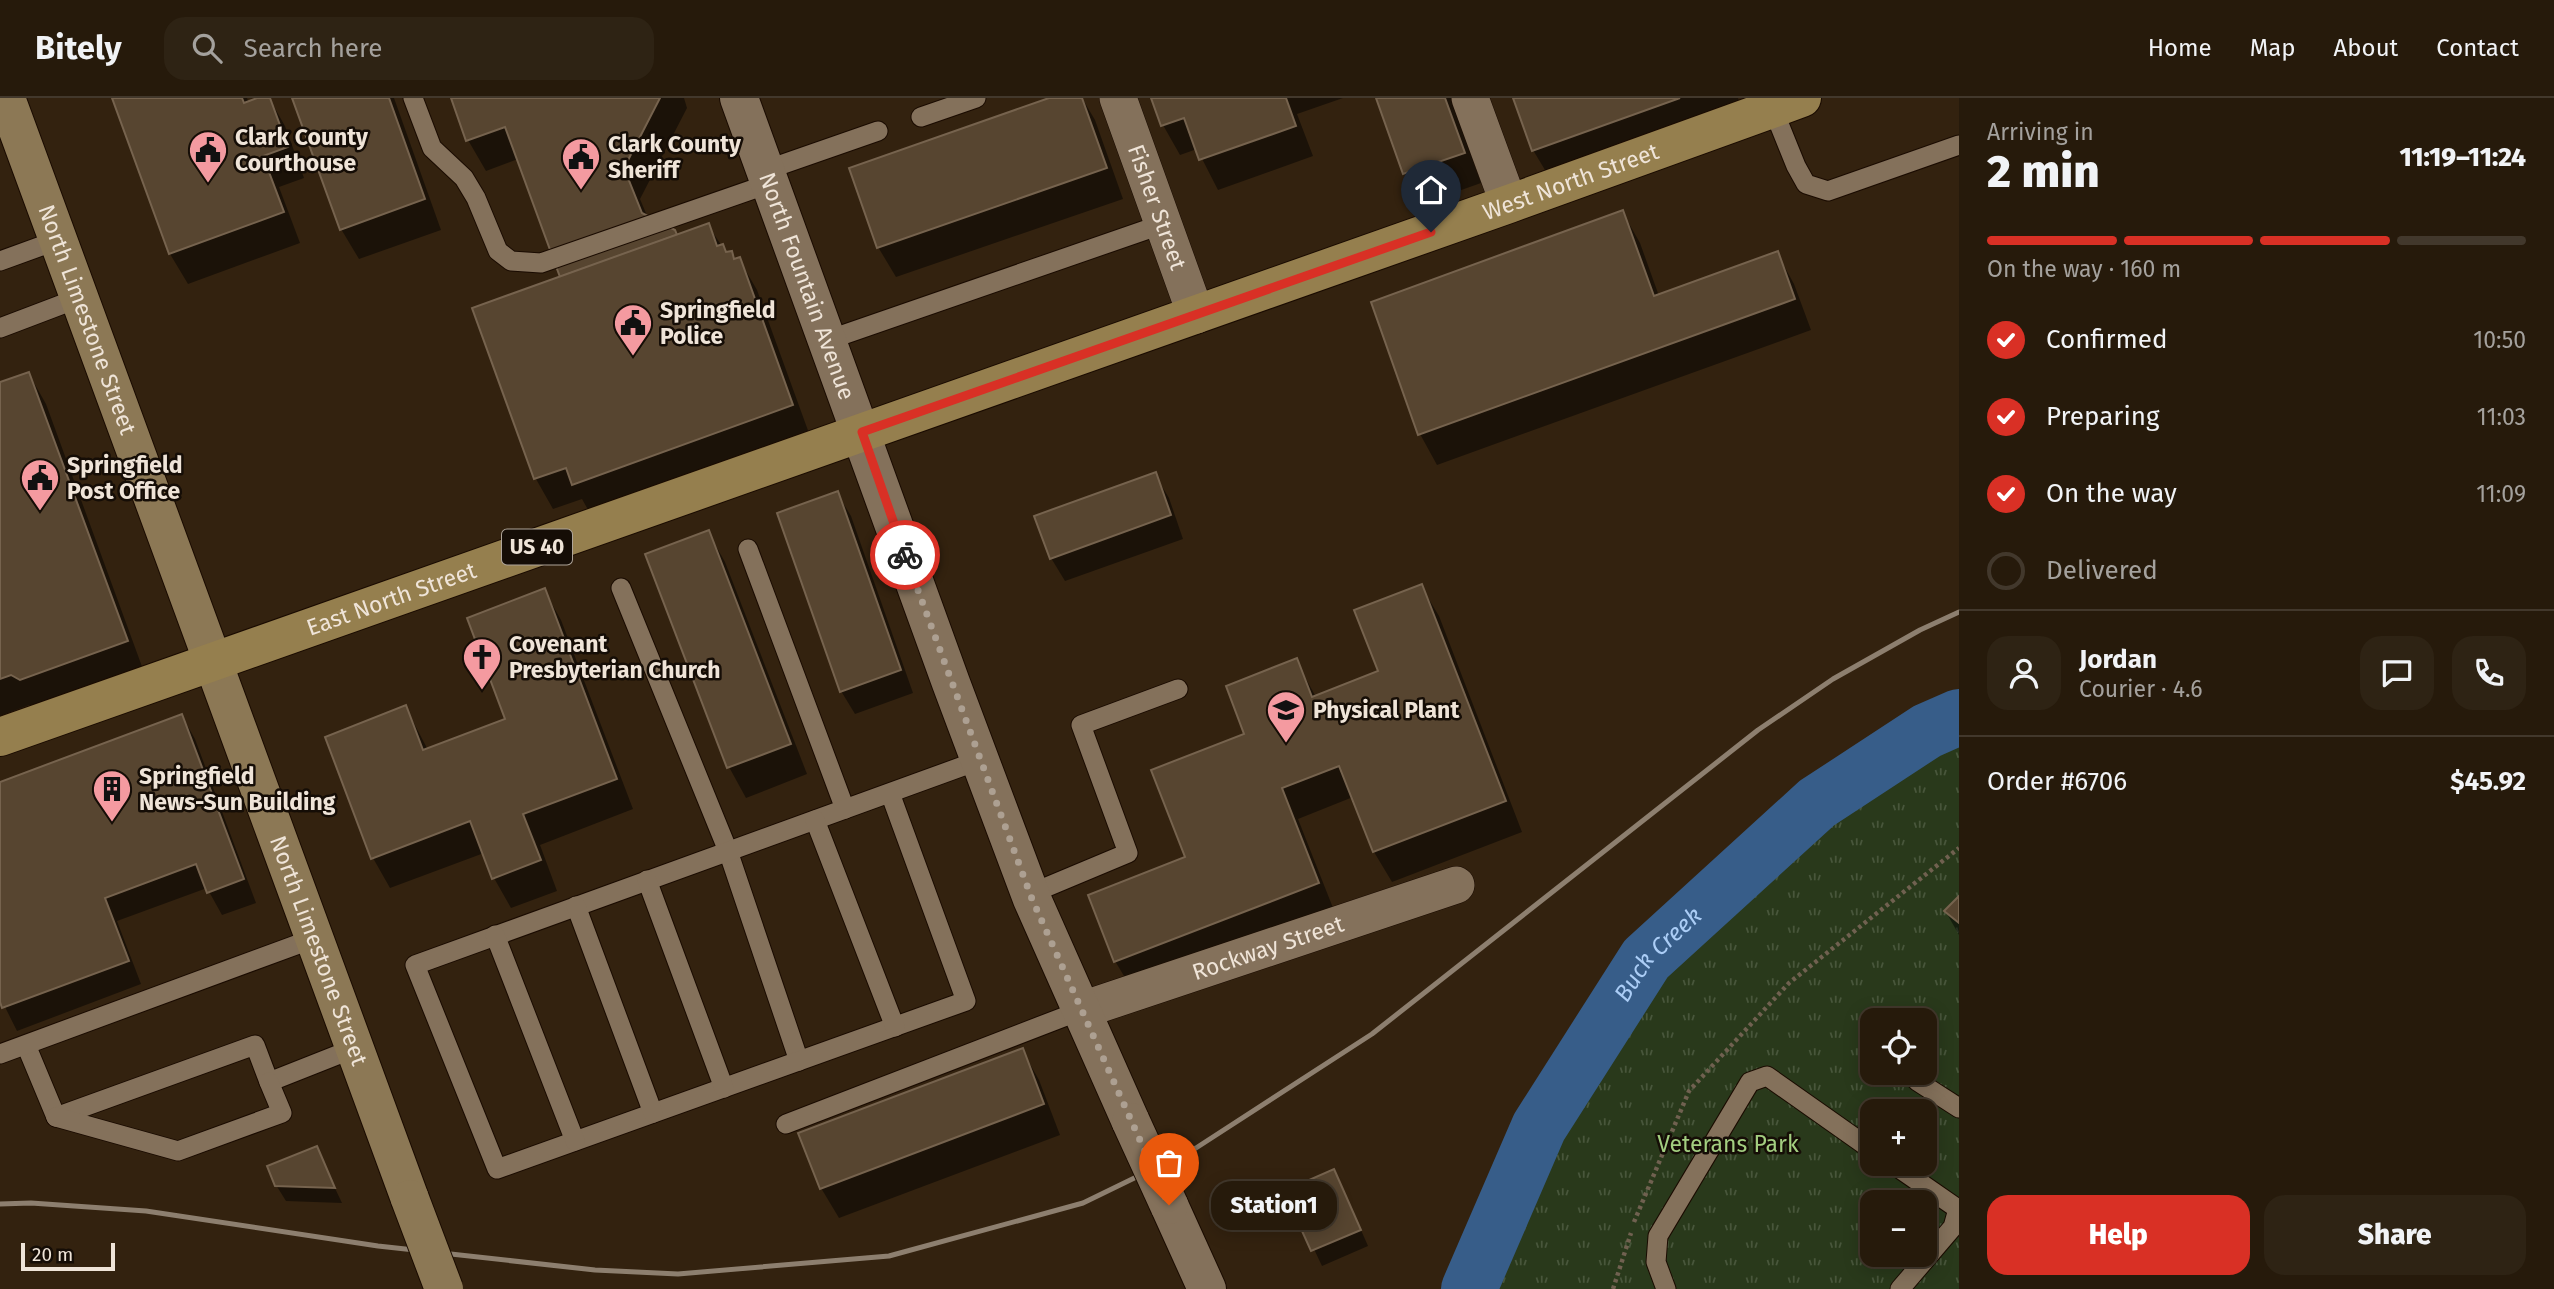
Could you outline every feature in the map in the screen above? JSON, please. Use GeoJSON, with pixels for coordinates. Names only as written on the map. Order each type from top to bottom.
{"type":"FeatureCollection","features":[{"type":"Feature","properties":{"kind":"main road","name":"North Limestone Street"},"geometry":{"type":"LineString","coordinates":[[6,98],[444,1289]]}},
{"type":"Feature","properties":{"kind":"main road","name":"West North Street"},"geometry":{"type":"LineString","coordinates":[[862,432],[1787,103]]}},
{"type":"Feature","properties":{"kind":"main road","name":"East North Street"},"geometry":{"type":"LineString","coordinates":[[0,737],[862,432]]}},
{"type":"Feature","properties":{"kind":"street","name":"North Fountain Avenue"},"geometry":{"type":"LineString","coordinates":[[739,98],[1030,894],[1207,1289]]}},
{"type":"Feature","properties":{"kind":"street","name":"Fisher Street"},"geometry":{"type":"LineString","coordinates":[[1118,98],[1196,315]]}},
{"type":"Feature","properties":{"kind":"street"},"geometry":{"type":"LineString","coordinates":[[1470,98],[1509,204]]}},
{"type":"Feature","properties":{"kind":"street","name":"Rockway Street"},"geometry":{"type":"LineString","coordinates":[[1082,1010],[1456,885]]}},
{"type":"Feature","properties":{"kind":"lane"},"geometry":{"type":"LineString","coordinates":[[413,98],[432,148],[464,178],[476,198],[498,251],[511,261],[541,263],[878,131]]}},
{"type":"Feature","properties":{"kind":"lane"},"geometry":{"type":"LineString","coordinates":[[921,117],[976,98]]}},
{"type":"Feature","properties":{"kind":"lane"},"geometry":{"type":"LineString","coordinates":[[1787,103],[1796,166],[1807,184],[1828,191],[1959,145]]}},
{"type":"Feature","properties":{"kind":"lane"},"geometry":{"type":"LineString","coordinates":[[828,340],[1163,223]]}},
{"type":"Feature","properties":{"kind":"lane"},"geometry":{"type":"LineString","coordinates":[[0,261],[58,240]]}},
{"type":"Feature","properties":{"kind":"lane"},"geometry":{"type":"LineString","coordinates":[[0,328],[79,298]]}},
{"type":"Feature","properties":{"kind":"lane"},"geometry":{"type":"LineString","coordinates":[[748,549],[845,808]]}},
{"type":"Feature","properties":{"kind":"lane"},"geometry":{"type":"LineString","coordinates":[[621,588],[728,851],[799,1061]]}},
{"type":"Feature","properties":{"kind":"lane"},"geometry":{"type":"LineString","coordinates":[[1030,894],[1128,853],[1082,724],[1178,689]]}},
{"type":"Feature","properties":{"kind":"lane"},"geometry":{"type":"LineString","coordinates":[[890,793],[966,1001],[497,1169],[415,965],[979,760]]}},
{"type":"Feature","properties":{"kind":"lane"},"geometry":{"type":"LineString","coordinates":[[815,820],[895,1027]]}},
{"type":"Feature","properties":{"kind":"lane"},"geometry":{"type":"LineString","coordinates":[[648,880],[724,1088]]}},
{"type":"Feature","properties":{"kind":"lane"},"geometry":{"type":"LineString","coordinates":[[576,906],[653,1113]]}},
{"type":"Feature","properties":{"kind":"lane"},"geometry":{"type":"LineString","coordinates":[[495,935],[575,1141]]}},
{"type":"Feature","properties":{"kind":"lane"},"geometry":{"type":"LineString","coordinates":[[0,1054],[315,939]]}},
{"type":"Feature","properties":{"kind":"lane"},"geometry":{"type":"LineString","coordinates":[[786,1124],[1082,1010]]}},
{"type":"Feature","properties":{"kind":"lane"},"geometry":{"type":"LineString","coordinates":[[26,1045],[56,1117]]}},
{"type":"Feature","properties":{"kind":"lane"},"geometry":{"type":"LineString","coordinates":[[255,1045],[282,1113],[178,1151],[56,1117],[255,1045]]}},
{"type":"Feature","properties":{"kind":"lane"},"geometry":{"type":"LineString","coordinates":[[269,1082],[355,1048]]}},
{"type":"Feature","properties":{"kind":"lane"},"geometry":{"type":"LineString","coordinates":[[1666,1289],[1656,1262],[1658,1236],[1749,1082],[1767,1076],[1860,1142]]}},
{"type":"Feature","properties":{"kind":"lane"},"geometry":{"type":"LineString","coordinates":[[1924,1085],[1959,1108]]}},
{"type":"Feature","properties":{"kind":"lane"},"geometry":{"type":"LineString","coordinates":[[1900,1289],[1953,1227],[1958,1209],[1910,1176]]}},
{"type":"Feature","properties":{"kind":"path"},"geometry":{"type":"LineString","coordinates":[[1613,1289],[1635,1220],[1689,1091],[1788,983],[1959,848]]}},
{"type":"Feature","properties":{"kind":"green space","name":"Veterans Park"},"geometry":{"type":"Polygon","coordinates":[[[1959,740],[1959,1289],[1499,1289],[1564,1136],[1656,980],[1853,808],[1959,740]]]}},
{"type":"Feature","properties":{"kind":"building","name":"Clark County Courthouse"},"geometry":{"type":"Polygon","coordinates":[[[112,98],[242,98],[244,103],[257,98],[270,98],[288,147],[263,156],[284,212],[169,254],[112,98]]]}},
{"type":"Feature","properties":{"kind":"building"},"geometry":{"type":"Polygon","coordinates":[[[292,98],[389,98],[425,199],[340,230],[292,98]]]}},
{"type":"Feature","properties":{"kind":"building","name":"Clark County Sheriff"},"geometry":{"type":"Polygon","coordinates":[[[451,98],[660,98],[624,168],[642,213],[675,230],[677,235],[560,277],[505,127],[466,141],[451,98]]]}},
{"type":"Feature","properties":{"kind":"building"},"geometry":{"type":"Polygon","coordinates":[[[1049,98],[1082,98],[1107,168],[877,248],[849,168],[1049,98]]]}},
{"type":"Feature","properties":{"kind":"building"},"geometry":{"type":"Polygon","coordinates":[[[1151,98],[1286,98],[1296,126],[1199,160],[1184,118],[1161,126],[1151,98]]]}},
{"type":"Feature","properties":{"kind":"building"},"geometry":{"type":"Polygon","coordinates":[[[1376,98],[1445,98],[1465,153],[1403,174],[1376,98]]]}},
{"type":"Feature","properties":{"kind":"building"},"geometry":{"type":"Polygon","coordinates":[[[1513,98],[1680,98],[1532,151],[1513,98]]]}},
{"type":"Feature","properties":{"kind":"building"},"geometry":{"type":"Polygon","coordinates":[[[1623,210],[1654,296],[1778,251],[1795,299],[1418,435],[1371,302],[1623,210]]]}},
{"type":"Feature","properties":{"kind":"building","name":"Springfield Police"},"geometry":{"type":"Polygon","coordinates":[[[709,223],[717,246],[723,244],[726,252],[732,251],[734,259],[740,257],[793,405],[572,485],[566,468],[534,479],[472,308],[709,223]]]}},
{"type":"Feature","properties":{"kind":"building","name":"Springfield Post Office"},"geometry":{"type":"Polygon","coordinates":[[[29,372],[128,641],[20,680],[11,675],[0,679],[0,382],[29,372]]]}},
{"type":"Feature","properties":{"kind":"building"},"geometry":{"type":"Polygon","coordinates":[[[1156,472],[1171,515],[1050,559],[1034,516],[1156,472]]]}},
{"type":"Feature","properties":{"kind":"building"},"geometry":{"type":"Polygon","coordinates":[[[838,491],[901,670],[840,692],[777,513],[838,491]]]}},
{"type":"Feature","properties":{"kind":"building"},"geometry":{"type":"Polygon","coordinates":[[[709,530],[791,744],[727,768],[645,554],[709,530]]]}},
{"type":"Feature","properties":{"kind":"building"},"geometry":{"type":"Polygon","coordinates":[[[1422,584],[1506,801],[1373,852],[1339,766],[1282,788],[1319,883],[1114,962],[1088,895],[1185,857],[1151,770],[1244,734],[1226,686],[1297,658],[1312,697],[1378,671],[1354,610],[1422,584]]]}},
{"type":"Feature","properties":{"kind":"building"},"geometry":{"type":"Polygon","coordinates":[[[545,588],[617,779],[523,814],[541,860],[492,879],[470,821],[371,859],[325,737],[406,705],[423,750],[505,719],[467,618],[545,588]]]}},
{"type":"Feature","properties":{"kind":"building","name":"Springfield News-Sun Building"},"geometry":{"type":"Polygon","coordinates":[[[182,714],[244,879],[207,893],[196,864],[105,898],[129,961],[2,1008],[0,782],[182,714]]]}},
{"type":"Feature","properties":{"kind":"building"},"geometry":{"type":"Polygon","coordinates":[[[1959,896],[1959,923],[1944,911],[1959,896]]]}},
{"type":"Feature","properties":{"kind":"building"},"geometry":{"type":"Polygon","coordinates":[[[1023,1048],[1044,1104],[820,1189],[798,1133],[1023,1048]]]}},
{"type":"Feature","properties":{"kind":"building"},"geometry":{"type":"Polygon","coordinates":[[[317,1146],[335,1188],[275,1186],[267,1166],[317,1146]]]}},
{"type":"Feature","properties":{"kind":"building"},"geometry":{"type":"Polygon","coordinates":[[[1334,1169],[1361,1230],[1311,1251],[1284,1191],[1334,1169]]]}},
{"type":"Feature","properties":{"kind":"waterway","name":"Buck Creek"},"geometry":{"type":"LineString","coordinates":[[1469,1289],[1539,1127],[1646,959],[1817,803],[1927,731],[1959,717]]}},
{"type":"Feature","properties":{"kind":"railway"},"geometry":{"type":"LineString","coordinates":[[0,1204],[31,1203],[146,1211],[378,1246],[595,1270],[678,1274],[889,1256],[1083,1203],[1196,1148],[1372,1034],[1758,730],[1833,679],[1920,630],[1959,612]]}},
{"type":"Feature","properties":{"kind":"way so far"},"geometry":{"type":"LineString","coordinates":[[905,555],[1032,899],[1169,1205]]}},
{"type":"Feature","properties":{"kind":"place","name":"Clark County Courthouse"},"geometry":{"type":"Point","coordinates":[208,184]}},
{"type":"Feature","properties":{"kind":"place","name":"Clark County Sheriff"},"geometry":{"type":"Point","coordinates":[581,191]}},
{"type":"Feature","properties":{"kind":"place","name":"Springfield Police"},"geometry":{"type":"Point","coordinates":[633,357]}},
{"type":"Feature","properties":{"kind":"place","name":"Springfield Post Office"},"geometry":{"type":"Point","coordinates":[40,512]}},
{"type":"Feature","properties":{"kind":"place","name":"Covenant Presbyterian Church"},"geometry":{"type":"Point","coordinates":[482,691]}},
{"type":"Feature","properties":{"kind":"place","name":"Physical Plant"},"geometry":{"type":"Point","coordinates":[1286,744]}},
{"type":"Feature","properties":{"kind":"place","name":"Springfield News-Sun Building"},"geometry":{"type":"Point","coordinates":[112,823]}},
{"type":"Feature","properties":{"kind":"place","name":"Station1"},"geometry":{"type":"Point","coordinates":[1169,1205]}},
{"type":"Feature","properties":{"kind":"route"},"geometry":{"type":"LineString","coordinates":[[905,555],[862,432],[1431,232]]}}]}
